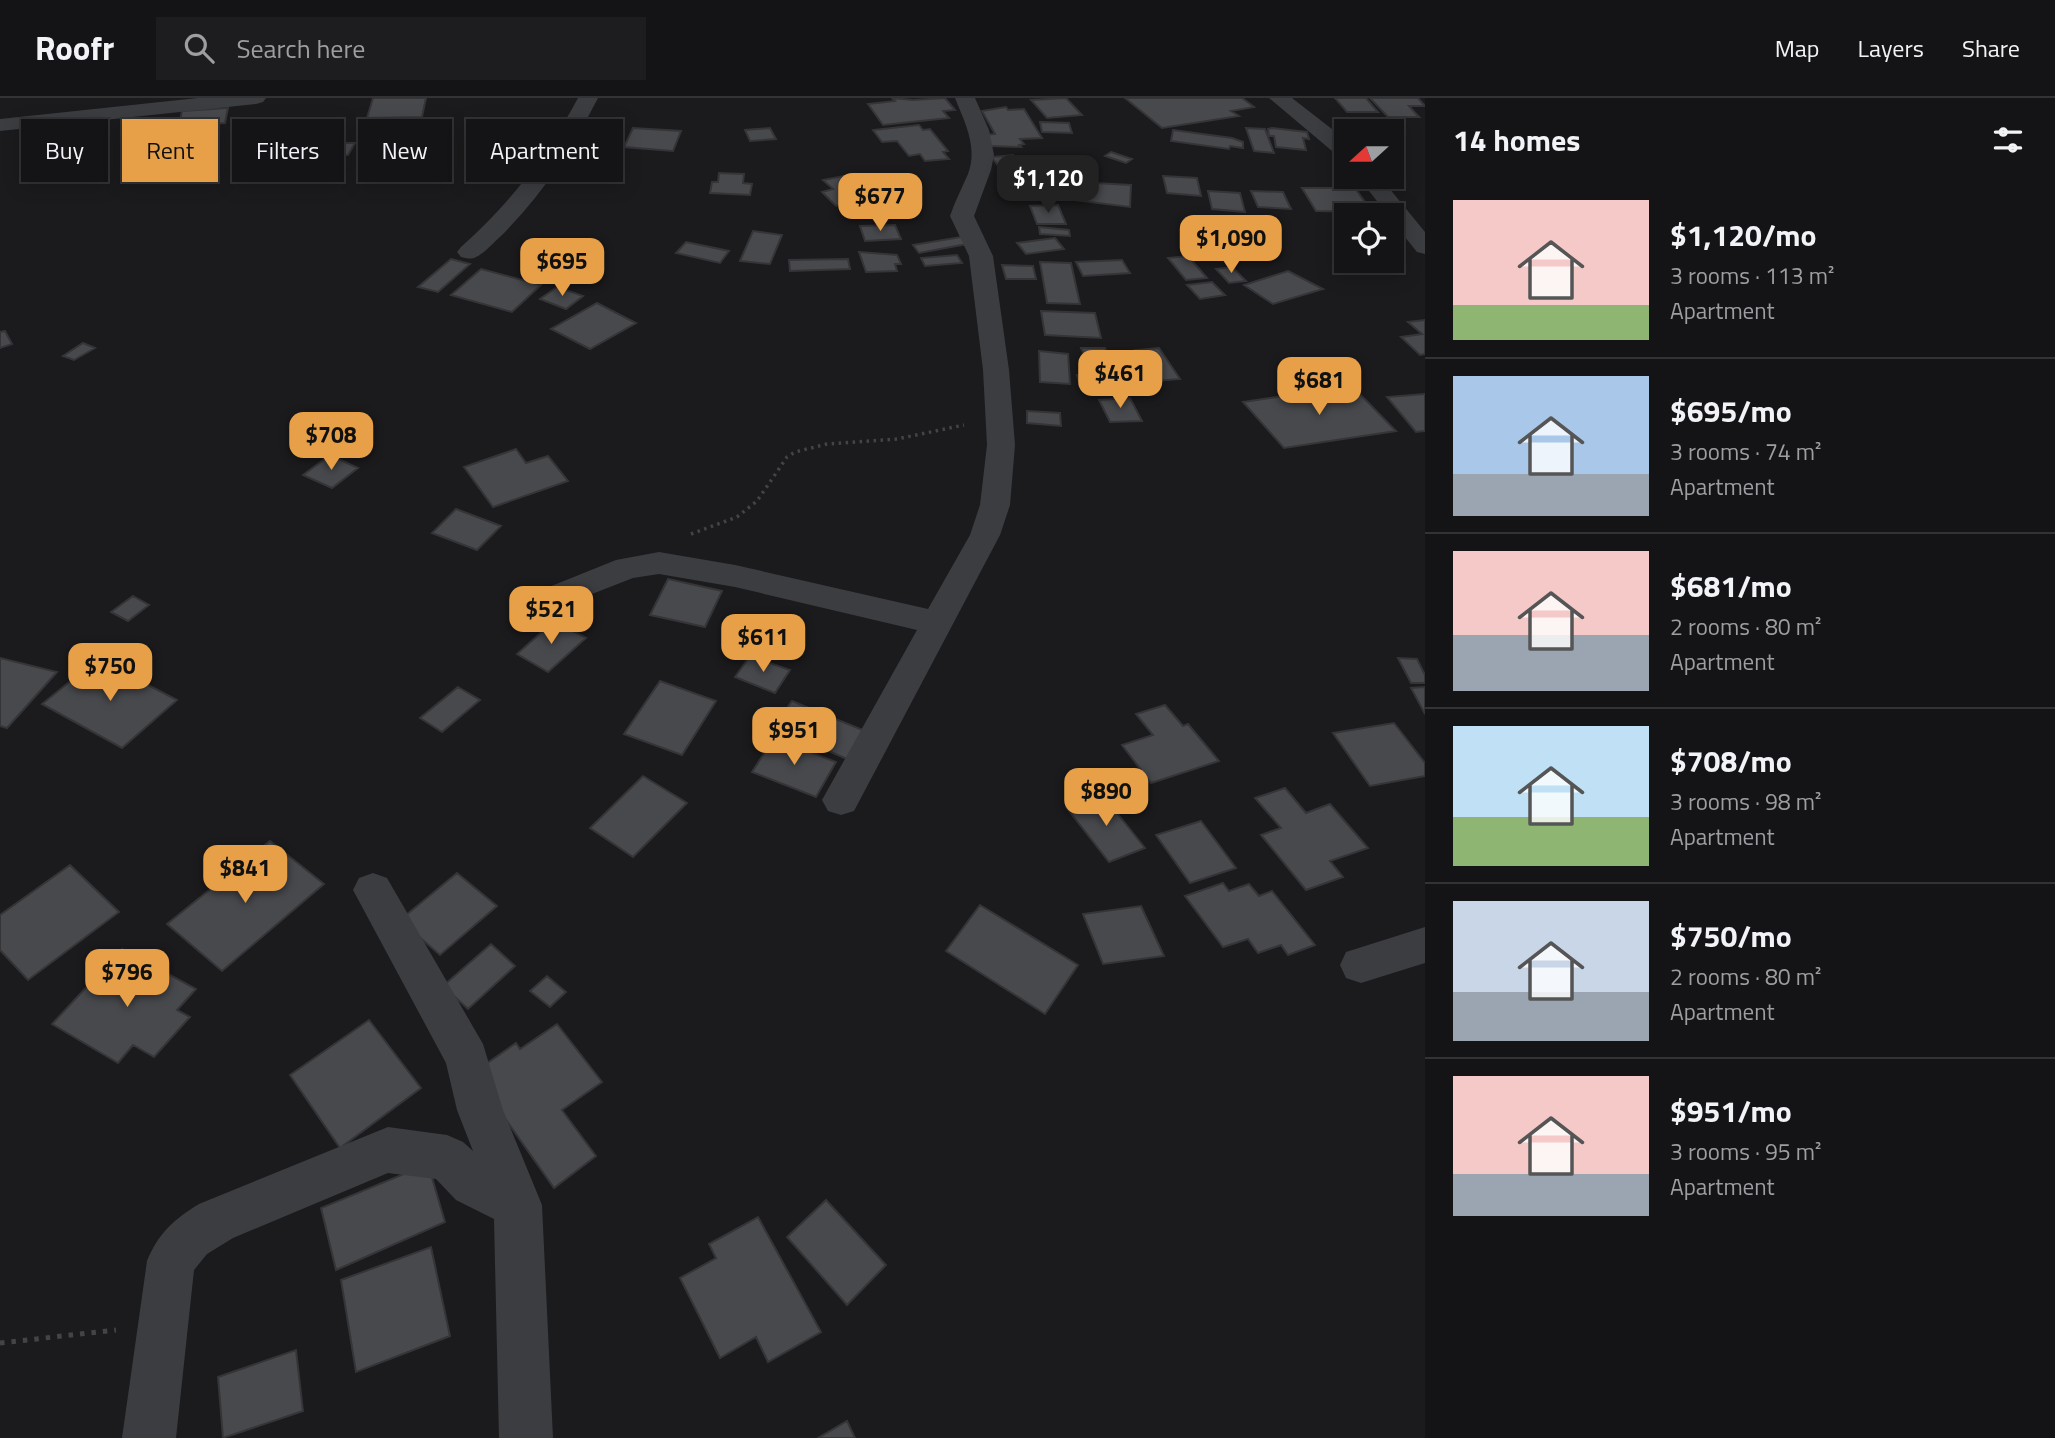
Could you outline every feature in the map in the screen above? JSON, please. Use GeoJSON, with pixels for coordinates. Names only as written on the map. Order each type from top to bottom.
{"type":"FeatureCollection","features":[{"type":"Feature","properties":{"kind":"street"},"geometry":{"type":"LineString","coordinates":[[0,125],[188,101],[256,98]]}},
{"type":"Feature","properties":{"kind":"street"},"geometry":{"type":"LineString","coordinates":[[469,252],[501,224],[544,176],[588,98]]}},
{"type":"Feature","properties":{"kind":"street"},"geometry":{"type":"LineString","coordinates":[[841,800],[985,535],[995,505],[1001,445],[996,370],[982,256],[962,216],[968,193],[983,162],[979,132],[965,98]]}},
{"type":"Feature","properties":{"kind":"street"},"geometry":{"type":"LineString","coordinates":[[1279,98],[1334,142]]}},
{"type":"Feature","properties":{"kind":"street"},"geometry":{"type":"LineString","coordinates":[[1379,189],[1425,247]]}},
{"type":"Feature","properties":{"kind":"street"},"geometry":{"type":"LineString","coordinates":[[551,599],[627,568],[659,563],[735,576],[937,624]]}},
{"type":"Feature","properties":{"kind":"street"},"geometry":{"type":"LineString","coordinates":[[373,890],[467,1058],[480,1110],[518,1205],[526,1438]]}},
{"type":"Feature","properties":{"kind":"street"},"geometry":{"type":"LineString","coordinates":[[1361,965],[1425,945]]}},
{"type":"Feature","properties":{"kind":"street"},"geometry":{"type":"LineString","coordinates":[[149,1438],[171,1261],[190,1237],[216,1221],[388,1150],[447,1158],[473,1184],[518,1205]]}},
{"type":"Feature","properties":{"kind":"path"},"geometry":{"type":"LineString","coordinates":[[685,535],[737,517],[757,500],[787,457],[795,452],[827,444],[897,439],[934,433],[998,412]]}},
{"type":"Feature","properties":{"kind":"path"},"geometry":{"type":"LineString","coordinates":[[0,1343],[162,1325]]}},
{"type":"Feature","properties":{"kind":"building"},"geometry":{"type":"Polygon","coordinates":[[[373,98],[426,98],[422,117],[367,118],[373,98]]]}},
{"type":"Feature","properties":{"kind":"building"},"geometry":{"type":"Polygon","coordinates":[[[892,98],[945,98],[955,110],[943,111],[949,118],[883,125],[868,104],[895,101],[892,98]]]}},
{"type":"Feature","properties":{"kind":"building"},"geometry":{"type":"Polygon","coordinates":[[[1066,98],[1082,115],[1047,118],[1031,100],[1066,98]]]}},
{"type":"Feature","properties":{"kind":"building"},"geometry":{"type":"Polygon","coordinates":[[[1125,98],[1242,98],[1254,107],[1231,111],[1239,116],[1162,128],[1125,98]]]}},
{"type":"Feature","properties":{"kind":"building"},"geometry":{"type":"Polygon","coordinates":[[[1335,98],[1366,98],[1378,112],[1347,112],[1335,98]]]}},
{"type":"Feature","properties":{"kind":"building"},"geometry":{"type":"Polygon","coordinates":[[[1370,98],[1418,98],[1425,106],[1409,106],[1419,117],[1388,117],[1370,98]]]}},
{"type":"Feature","properties":{"kind":"building"},"geometry":{"type":"Polygon","coordinates":[[[1006,107],[1008,110],[1024,109],[1042,138],[1020,139],[1024,144],[1019,145],[1021,147],[990,146],[984,135],[995,134],[982,111],[1006,107]]]}},
{"type":"Feature","properties":{"kind":"building"},"geometry":{"type":"Polygon","coordinates":[[[228,108],[225,123],[218,123],[218,119],[180,119],[182,111],[228,108]]]}},
{"type":"Feature","properties":{"kind":"building"},"geometry":{"type":"Polygon","coordinates":[[[1040,122],[1069,123],[1072,133],[1042,132],[1040,122]]]}},
{"type":"Feature","properties":{"kind":"building"},"geometry":{"type":"Polygon","coordinates":[[[919,125],[923,130],[930,129],[948,151],[943,152],[949,159],[925,161],[920,154],[909,156],[897,141],[882,142],[873,130],[919,125]]]}},
{"type":"Feature","properties":{"kind":"building"},"geometry":{"type":"Polygon","coordinates":[[[633,128],[681,131],[673,151],[624,147],[633,128]]]}},
{"type":"Feature","properties":{"kind":"building"},"geometry":{"type":"Polygon","coordinates":[[[770,128],[776,139],[750,141],[745,130],[770,128]]]}},
{"type":"Feature","properties":{"kind":"building"},"geometry":{"type":"Polygon","coordinates":[[[1246,128],[1265,129],[1274,153],[1254,151],[1246,128]]]}},
{"type":"Feature","properties":{"kind":"building"},"geometry":{"type":"Polygon","coordinates":[[[1268,129],[1307,132],[1309,139],[1303,138],[1306,150],[1276,147],[1274,136],[1269,136],[1268,129]]]}},
{"type":"Feature","properties":{"kind":"building"},"geometry":{"type":"Polygon","coordinates":[[[1173,130],[1232,138],[1243,142],[1243,148],[1230,146],[1229,149],[1171,141],[1173,130]]]}},
{"type":"Feature","properties":{"kind":"building"},"geometry":{"type":"Polygon","coordinates":[[[344,143],[355,143],[348,155],[344,155],[344,143]]]}},
{"type":"Feature","properties":{"kind":"building"},"geometry":{"type":"Polygon","coordinates":[[[1111,152],[1132,159],[1126,163],[1105,156],[1111,152]]]}},
{"type":"Feature","properties":{"kind":"building"},"geometry":{"type":"Polygon","coordinates":[[[1013,155],[1023,171],[1002,172],[992,157],[1013,155]]]}},
{"type":"Feature","properties":{"kind":"building"},"geometry":{"type":"Polygon","coordinates":[[[719,173],[744,174],[743,183],[752,184],[750,195],[710,193],[712,182],[718,182],[719,173]]]}},
{"type":"Feature","properties":{"kind":"building"},"geometry":{"type":"Polygon","coordinates":[[[844,176],[848,180],[861,177],[871,182],[894,204],[857,212],[848,203],[836,206],[822,192],[833,189],[823,180],[844,176]]]}},
{"type":"Feature","properties":{"kind":"building"},"geometry":{"type":"Polygon","coordinates":[[[1163,176],[1197,178],[1201,196],[1167,193],[1163,176]]]}},
{"type":"Feature","properties":{"kind":"building"},"geometry":{"type":"Polygon","coordinates":[[[1076,182],[1131,185],[1130,207],[1073,200],[1076,182]]]}},
{"type":"Feature","properties":{"kind":"building"},"geometry":{"type":"Polygon","coordinates":[[[1302,188],[1356,189],[1366,203],[1334,203],[1334,211],[1316,211],[1302,188]]]}},
{"type":"Feature","properties":{"kind":"building"},"geometry":{"type":"Polygon","coordinates":[[[1208,191],[1240,193],[1245,212],[1212,209],[1208,191]]]}},
{"type":"Feature","properties":{"kind":"building"},"geometry":{"type":"Polygon","coordinates":[[[1251,191],[1283,192],[1291,209],[1258,207],[1251,191]]]}},
{"type":"Feature","properties":{"kind":"building"},"geometry":{"type":"Polygon","coordinates":[[[1058,205],[1066,224],[1037,224],[1030,206],[1058,205]]]}},
{"type":"Feature","properties":{"kind":"building"},"geometry":{"type":"Polygon","coordinates":[[[895,225],[901,239],[865,241],[860,226],[895,225]]]}},
{"type":"Feature","properties":{"kind":"building"},"geometry":{"type":"Polygon","coordinates":[[[1039,227],[1069,230],[1070,236],[1040,234],[1039,227]]]}},
{"type":"Feature","properties":{"kind":"building"},"geometry":{"type":"Polygon","coordinates":[[[753,231],[782,235],[770,264],[740,261],[753,231]]]}},
{"type":"Feature","properties":{"kind":"building"},"geometry":{"type":"Polygon","coordinates":[[[961,237],[967,244],[919,253],[913,245],[961,237]]]}},
{"type":"Feature","properties":{"kind":"building"},"geometry":{"type":"Polygon","coordinates":[[[1055,238],[1064,249],[1026,254],[1017,243],[1055,238]]]}},
{"type":"Feature","properties":{"kind":"building"},"geometry":{"type":"Polygon","coordinates":[[[686,242],[729,251],[720,263],[676,253],[686,242]]]}},
{"type":"Feature","properties":{"kind":"building"},"geometry":{"type":"Polygon","coordinates":[[[859,252],[897,255],[901,264],[895,264],[897,271],[866,272],[859,252]]]}},
{"type":"Feature","properties":{"kind":"building"},"geometry":{"type":"Polygon","coordinates":[[[957,255],[962,263],[925,266],[921,258],[957,255]]]}},
{"type":"Feature","properties":{"kind":"building"},"geometry":{"type":"Polygon","coordinates":[[[1188,256],[1207,278],[1186,280],[1168,258],[1188,256]]]}},
{"type":"Feature","properties":{"kind":"building"},"geometry":{"type":"Polygon","coordinates":[[[451,259],[470,264],[438,292],[418,287],[451,259]]]}},
{"type":"Feature","properties":{"kind":"building"},"geometry":{"type":"Polygon","coordinates":[[[848,259],[850,269],[790,271],[789,260],[848,259]]]}},
{"type":"Feature","properties":{"kind":"building"},"geometry":{"type":"Polygon","coordinates":[[[1122,260],[1130,273],[1083,276],[1076,262],[1122,260]]]}},
{"type":"Feature","properties":{"kind":"building"},"geometry":{"type":"Polygon","coordinates":[[[1040,262],[1071,263],[1080,304],[1047,303],[1040,262]]]}},
{"type":"Feature","properties":{"kind":"building"},"geometry":{"type":"Polygon","coordinates":[[[1002,265],[1033,266],[1036,279],[1006,279],[1002,265]]]}},
{"type":"Feature","properties":{"kind":"building"},"geometry":{"type":"Polygon","coordinates":[[[1232,267],[1246,281],[1229,283],[1216,269],[1232,267]]]}},
{"type":"Feature","properties":{"kind":"building"},"geometry":{"type":"Polygon","coordinates":[[[481,269],[541,285],[512,312],[451,295],[481,269]]]}},
{"type":"Feature","properties":{"kind":"building"},"geometry":{"type":"Polygon","coordinates":[[[1288,271],[1323,289],[1273,304],[1244,285],[1288,271]]]}},
{"type":"Feature","properties":{"kind":"building"},"geometry":{"type":"Polygon","coordinates":[[[1212,282],[1225,295],[1200,299],[1187,285],[1212,282]]]}},
{"type":"Feature","properties":{"kind":"building"},"geometry":{"type":"Polygon","coordinates":[[[557,287],[583,296],[566,309],[540,299],[557,287]]]}},
{"type":"Feature","properties":{"kind":"building"},"geometry":{"type":"Polygon","coordinates":[[[597,303],[636,323],[590,349],[551,329],[597,303]]]}},
{"type":"Feature","properties":{"kind":"building"},"geometry":{"type":"Polygon","coordinates":[[[1041,311],[1095,313],[1101,338],[1045,335],[1041,311]]]}},
{"type":"Feature","properties":{"kind":"building"},"geometry":{"type":"Polygon","coordinates":[[[1425,320],[1425,354],[1420,355],[1401,337],[1422,334],[1408,322],[1425,320]]]}},
{"type":"Feature","properties":{"kind":"building"},"geometry":{"type":"Polygon","coordinates":[[[5,331],[12,344],[0,348],[0,332],[5,331]]]}},
{"type":"Feature","properties":{"kind":"building"},"geometry":{"type":"Polygon","coordinates":[[[83,343],[95,348],[74,360],[63,356],[83,343]]]}},
{"type":"Feature","properties":{"kind":"building"},"geometry":{"type":"Polygon","coordinates":[[[1081,348],[1105,348],[1115,371],[1092,372],[1081,348]]]}},
{"type":"Feature","properties":{"kind":"building"},"geometry":{"type":"Polygon","coordinates":[[[1159,348],[1180,379],[1155,381],[1135,350],[1159,348]]]}},
{"type":"Feature","properties":{"kind":"building"},"geometry":{"type":"Polygon","coordinates":[[[1039,351],[1068,354],[1070,384],[1040,382],[1039,351]]]}},
{"type":"Feature","properties":{"kind":"building"},"geometry":{"type":"Polygon","coordinates":[[[1077,375],[1124,376],[1127,388],[1080,386],[1077,375]]]}},
{"type":"Feature","properties":{"kind":"building"},"geometry":{"type":"Polygon","coordinates":[[[1352,386],[1396,431],[1284,448],[1243,402],[1352,386]]]}},
{"type":"Feature","properties":{"kind":"building"},"geometry":{"type":"Polygon","coordinates":[[[1425,394],[1425,431],[1416,432],[1387,397],[1425,394]]]}},
{"type":"Feature","properties":{"kind":"building"},"geometry":{"type":"Polygon","coordinates":[[[1130,398],[1142,421],[1110,422],[1099,400],[1130,398]]]}},
{"type":"Feature","properties":{"kind":"building"},"geometry":{"type":"Polygon","coordinates":[[[1027,411],[1060,413],[1061,426],[1027,423],[1027,411]]]}},
{"type":"Feature","properties":{"kind":"building"},"geometry":{"type":"Polygon","coordinates":[[[516,449],[526,463],[548,456],[568,481],[493,507],[464,467],[516,449]]]}},
{"type":"Feature","properties":{"kind":"building"},"geometry":{"type":"Polygon","coordinates":[[[330,455],[358,468],[332,488],[303,475],[330,455]]]}},
{"type":"Feature","properties":{"kind":"building"},"geometry":{"type":"Polygon","coordinates":[[[456,509],[501,526],[477,550],[432,533],[456,509]]]}},
{"type":"Feature","properties":{"kind":"building"},"geometry":{"type":"Polygon","coordinates":[[[668,579],[722,591],[705,627],[650,615],[668,579]]]}},
{"type":"Feature","properties":{"kind":"building"},"geometry":{"type":"Polygon","coordinates":[[[133,596],[149,605],[128,621],[111,612],[133,596]]]}},
{"type":"Feature","properties":{"kind":"building"},"geometry":{"type":"Polygon","coordinates":[[[554,621],[586,638],[548,672],[517,654],[554,621]]]}},
{"type":"Feature","properties":{"kind":"building"},"geometry":{"type":"Polygon","coordinates":[[[750,656],[790,670],[775,693],[735,677],[750,656]]]}},
{"type":"Feature","properties":{"kind":"building"},"geometry":{"type":"Polygon","coordinates":[[[0,658],[57,672],[7,728],[0,726],[0,658]]]}},
{"type":"Feature","properties":{"kind":"building"},"geometry":{"type":"Polygon","coordinates":[[[1398,658],[1417,659],[1425,675],[1425,683],[1411,683],[1398,658]]]}},
{"type":"Feature","properties":{"kind":"building"},"geometry":{"type":"Polygon","coordinates":[[[98,659],[177,700],[122,748],[42,704],[98,659]]]}},
{"type":"Feature","properties":{"kind":"building"},"geometry":{"type":"Polygon","coordinates":[[[660,681],[716,701],[682,755],[624,734],[660,681]]]}},
{"type":"Feature","properties":{"kind":"building"},"geometry":{"type":"Polygon","coordinates":[[[458,687],[480,700],[442,732],[420,718],[458,687]]]}},
{"type":"Feature","properties":{"kind":"building"},"geometry":{"type":"Polygon","coordinates":[[[1425,687],[1425,714],[1411,688],[1425,687]]]}},
{"type":"Feature","properties":{"kind":"building"},"geometry":{"type":"Polygon","coordinates":[[[792,701],[865,731],[847,759],[773,727],[792,701]]]}},
{"type":"Feature","properties":{"kind":"building"},"geometry":{"type":"Polygon","coordinates":[[[1165,705],[1183,726],[1188,724],[1219,761],[1151,783],[1122,745],[1153,735],[1136,714],[1165,705]]]}},
{"type":"Feature","properties":{"kind":"building"},"geometry":{"type":"Polygon","coordinates":[[[1394,723],[1425,763],[1425,776],[1370,786],[1333,733],[1394,723]]]}},
{"type":"Feature","properties":{"kind":"building"},"geometry":{"type":"Polygon","coordinates":[[[774,738],[836,762],[816,797],[752,772],[774,738]]]}},
{"type":"Feature","properties":{"kind":"building"},"geometry":{"type":"Polygon","coordinates":[[[643,776],[687,803],[633,857],[590,828],[643,776]]]}},
{"type":"Feature","properties":{"kind":"building"},"geometry":{"type":"Polygon","coordinates":[[[1285,788],[1306,813],[1330,804],[1368,848],[1330,861],[1343,877],[1306,890],[1261,835],[1281,828],[1255,798],[1285,788]]]}},
{"type":"Feature","properties":{"kind":"building"},"geometry":{"type":"Polygon","coordinates":[[[1102,794],[1145,848],[1109,862],[1066,807],[1102,794]]]}},
{"type":"Feature","properties":{"kind":"building"},"geometry":{"type":"Polygon","coordinates":[[[1201,821],[1236,868],[1190,883],[1156,835],[1201,821]]]}},
{"type":"Feature","properties":{"kind":"building"},"geometry":{"type":"Polygon","coordinates":[[[270,841],[324,884],[222,971],[167,924],[270,841]]]}},
{"type":"Feature","properties":{"kind":"building"},"geometry":{"type":"Polygon","coordinates":[[[70,865],[119,912],[28,980],[0,950],[0,915],[70,865]]]}},
{"type":"Feature","properties":{"kind":"building"},"geometry":{"type":"Polygon","coordinates":[[[457,873],[497,906],[440,955],[400,920],[457,873]]]}},
{"type":"Feature","properties":{"kind":"building"},"geometry":{"type":"Polygon","coordinates":[[[1223,883],[1229,891],[1249,884],[1259,896],[1272,891],[1315,945],[1288,955],[1281,945],[1258,953],[1248,939],[1223,947],[1185,896],[1223,883]]]}},
{"type":"Feature","properties":{"kind":"building"},"geometry":{"type":"Polygon","coordinates":[[[980,905],[1078,965],[1045,1014],[946,951],[980,905]]]}},
{"type":"Feature","properties":{"kind":"building"},"geometry":{"type":"Polygon","coordinates":[[[1141,906],[1164,956],[1103,964],[1083,914],[1141,906]]]}},
{"type":"Feature","properties":{"kind":"building"},"geometry":{"type":"Polygon","coordinates":[[[491,944],[515,966],[468,1009],[443,986],[491,944]]]}},
{"type":"Feature","properties":{"kind":"building"},"geometry":{"type":"Polygon","coordinates":[[[122,949],[196,989],[177,1010],[190,1017],[154,1057],[133,1045],[118,1063],[52,1024],[122,949]]]}},
{"type":"Feature","properties":{"kind":"building"},"geometry":{"type":"Polygon","coordinates":[[[547,976],[566,992],[550,1007],[530,991],[547,976]]]}},
{"type":"Feature","properties":{"kind":"building"},"geometry":{"type":"Polygon","coordinates":[[[369,1020],[421,1088],[340,1148],[290,1075],[369,1020]]]}},
{"type":"Feature","properties":{"kind":"building"},"geometry":{"type":"Polygon","coordinates":[[[557,1024],[602,1082],[562,1110],[596,1156],[554,1188],[473,1073],[516,1043],[520,1049],[557,1024]]]}},
{"type":"Feature","properties":{"kind":"building"},"geometry":{"type":"Polygon","coordinates":[[[428,1164],[445,1222],[336,1270],[321,1208],[428,1164]]]}},
{"type":"Feature","properties":{"kind":"building"},"geometry":{"type":"Polygon","coordinates":[[[826,1200],[886,1265],[847,1305],[787,1237],[826,1200]]]}},
{"type":"Feature","properties":{"kind":"building"},"geometry":{"type":"Polygon","coordinates":[[[758,1217],[821,1332],[768,1362],[756,1337],[720,1358],[680,1278],[716,1258],[709,1244],[758,1217]]]}},
{"type":"Feature","properties":{"kind":"building"},"geometry":{"type":"Polygon","coordinates":[[[431,1247],[450,1336],[356,1372],[341,1280],[431,1247]]]}},
{"type":"Feature","properties":{"kind":"building"},"geometry":{"type":"Polygon","coordinates":[[[296,1350],[303,1411],[223,1438],[218,1377],[296,1350]]]}},
{"type":"Feature","properties":{"kind":"building"},"geometry":{"type":"Polygon","coordinates":[[[847,1421],[855,1438],[818,1438],[847,1421]]]}}]}
